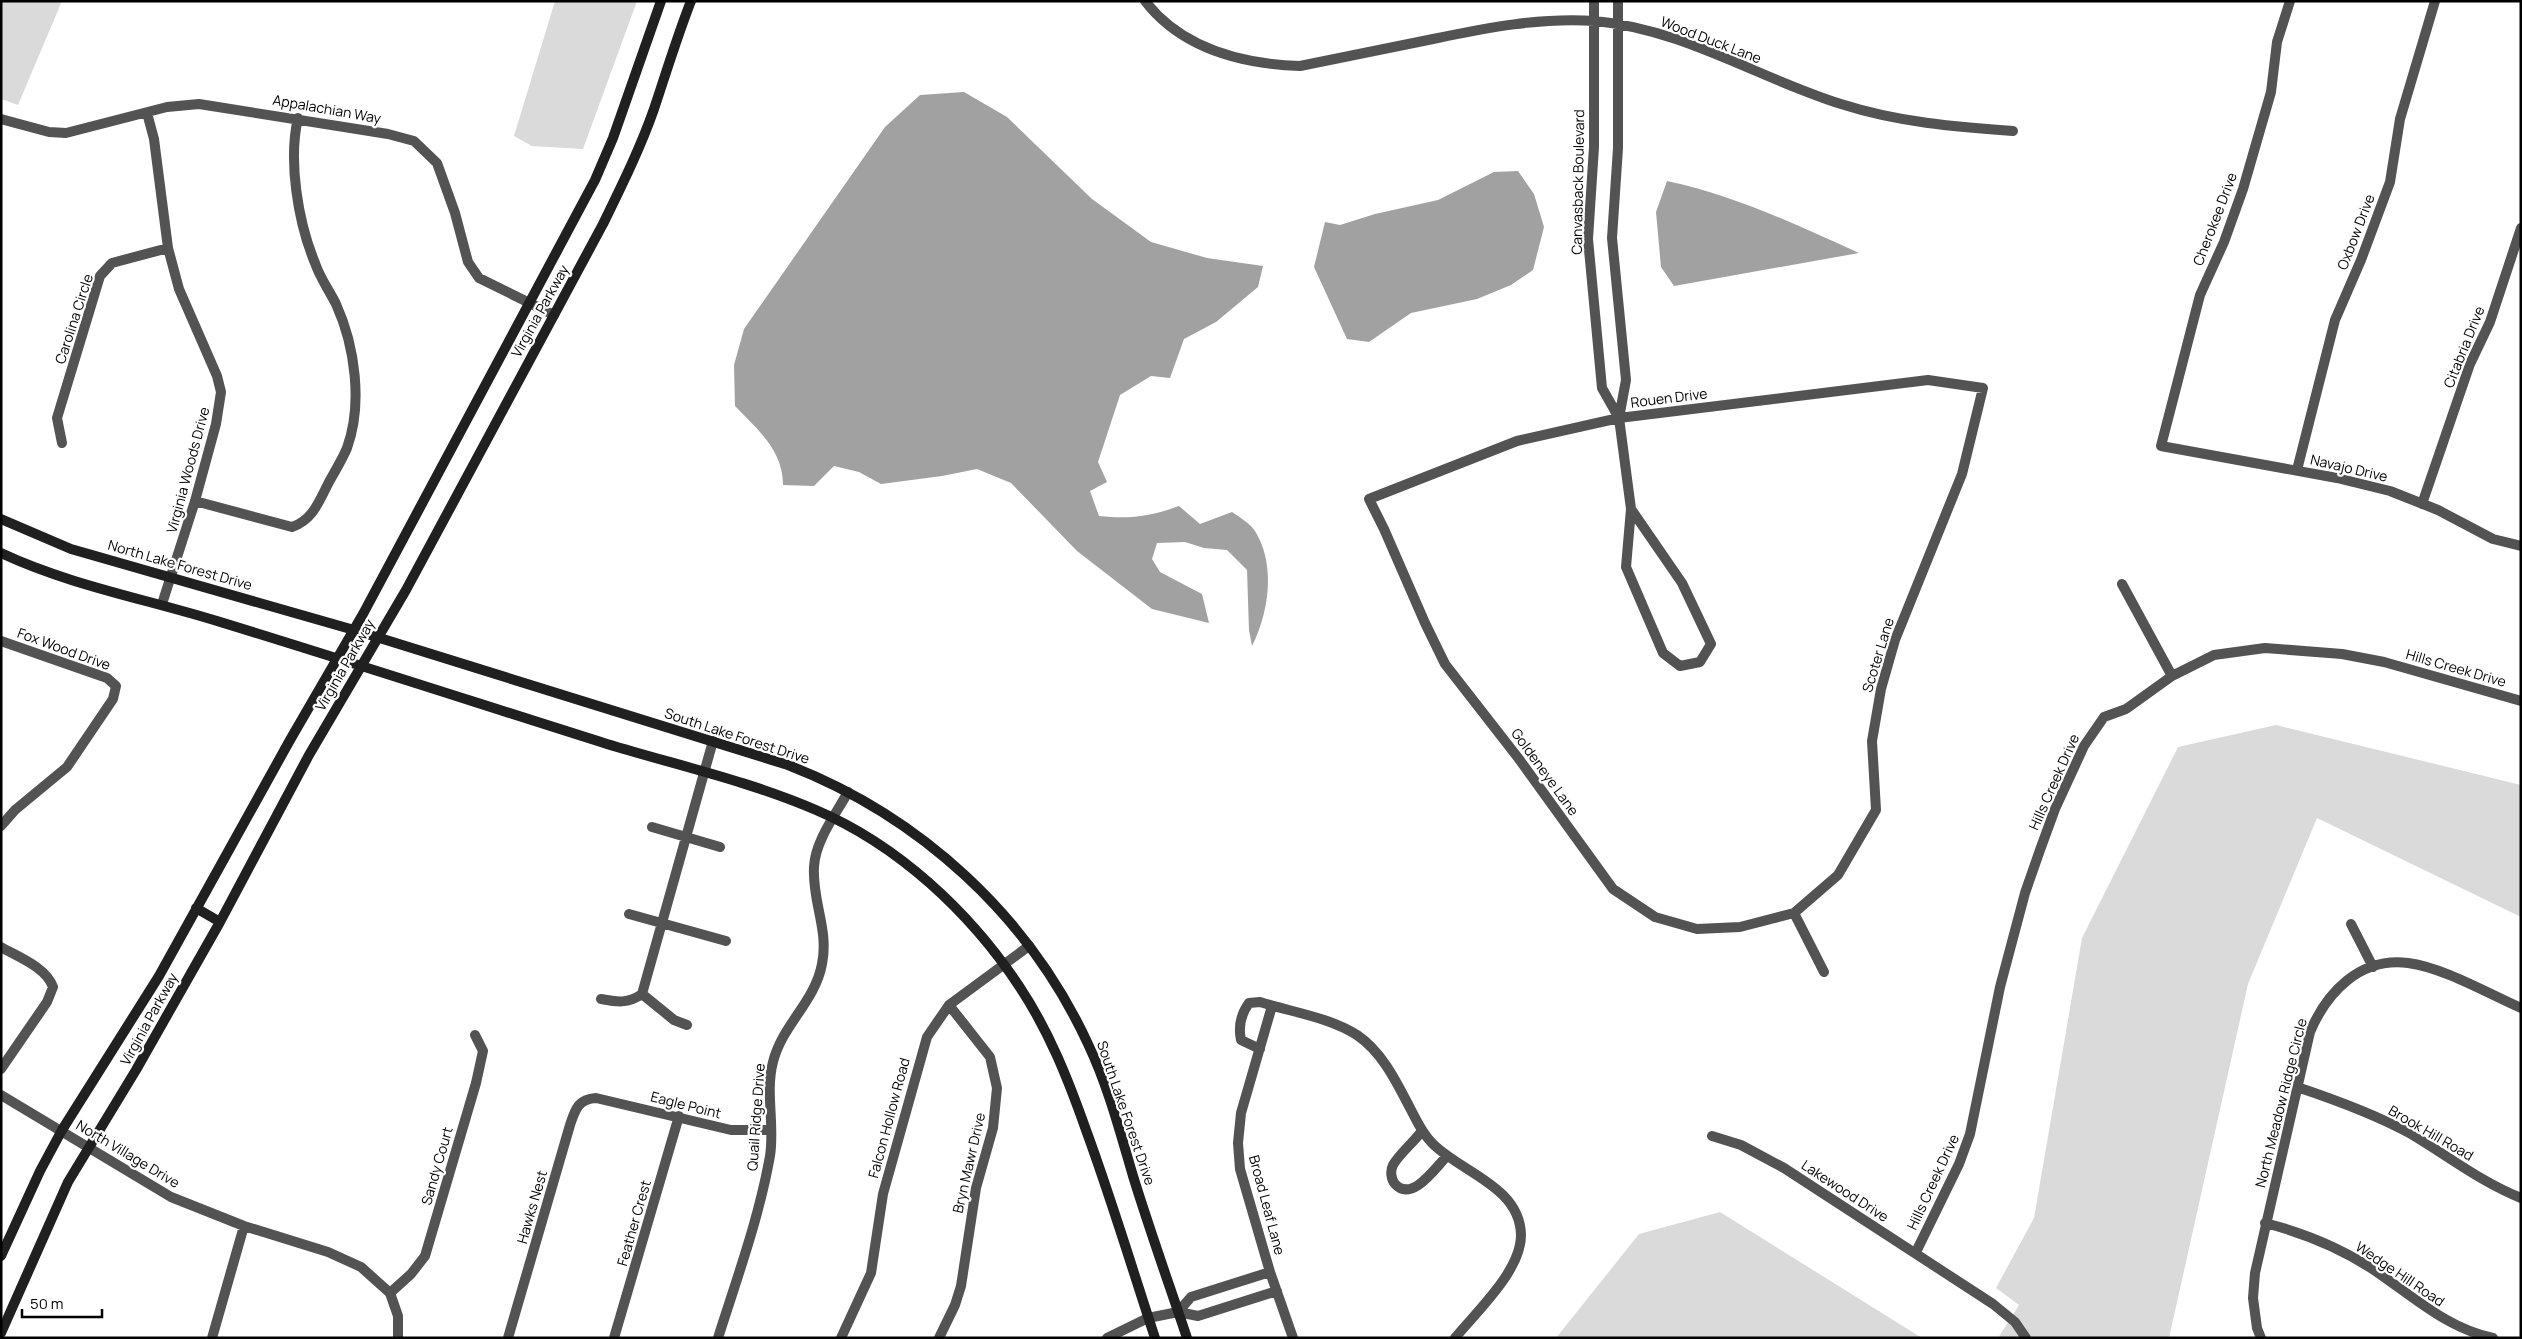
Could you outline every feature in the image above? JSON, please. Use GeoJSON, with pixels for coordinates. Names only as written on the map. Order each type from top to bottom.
{"type":"FeatureCollection","features":[{"type":"Feature","properties":{"kind":"main road","name":"Virginia Parkway"},"geometry":{"type":"LineString","coordinates":[[1,1256],[40,1171],[62,1130],[159,976],[354,630],[529,302],[605,157],[661,1]]}},
{"type":"Feature","properties":{"kind":"main road","name":"Virginia Parkway"},"geometry":{"type":"LineString","coordinates":[[1,1333],[58,1201],[88,1147],[165,1021],[603,224],[631,167],[654,108],[660,84],[691,1]]}},
{"type":"Feature","properties":{"kind":"main road","name":"North Lake Forest Drive"},"geometry":{"type":"LineString","coordinates":[[1,519],[64,547],[354,630]]}},
{"type":"Feature","properties":{"kind":"main road"},"geometry":{"type":"LineString","coordinates":[[1,553],[59,576],[162,604],[361,665],[799,803],[834,818],[884,848],[934,888],[976,929],[1004,965],[1034,1010],[1064,1068],[1107,1190],[1155,1338]]}},
{"type":"Feature","properties":{"kind":"main road","name":"South Lake Forest Drive"},"geometry":{"type":"LineString","coordinates":[[354,630],[788,766],[848,792],[914,833],[955,865],[989,897],[1029,946],[1064,998],[1096,1061],[1187,1338]]}},
{"type":"Feature","properties":{"kind":"main road"},"geometry":{"type":"LineString","coordinates":[[196,908],[220,922]]}},
{"type":"Feature","properties":{"kind":"street","name":"Wood Duck Lane"},"geometry":{"type":"LineString","coordinates":[[1145,1],[1169,26],[1207,48],[1240,60],[1274,65],[1300,66],[1493,27],[1562,20],[1618,24],[1667,35],[1842,105],[1902,120],[2013,131]]}},
{"type":"Feature","properties":{"kind":"street","name":"Canvasback Boulevard"},"geometry":{"type":"LineString","coordinates":[[1594,1],[1594,147],[1588,239],[1602,388],[1619,418]]}},
{"type":"Feature","properties":{"kind":"street","name":"Canvasback Boulevard"},"geometry":{"type":"LineString","coordinates":[[1618,1],[1618,148],[1612,238],[1626,380],[1619,418],[1631,508],[1626,567],[1663,653],[1680,666],[1700,662],[1711,644],[1682,583],[1631,508]]}},
{"type":"Feature","properties":{"kind":"street","name":"Cherokee Drive"},"geometry":{"type":"LineString","coordinates":[[2161,446],[2200,295],[2224,242],[2243,190],[2271,92],[2277,42],[2290,1]]}},
{"type":"Feature","properties":{"kind":"street","name":"Oxbow Drive"},"geometry":{"type":"LineString","coordinates":[[2296,470],[2335,320],[2361,260],[2390,182],[2400,119],[2435,1]]}},
{"type":"Feature","properties":{"kind":"street","name":"Appalachian Way"},"geometry":{"type":"LineString","coordinates":[[1,119],[49,132],[66,133],[184,104],[199,104],[298,118],[388,134],[414,141],[426,150],[437,163],[455,213],[468,262],[479,278],[554,315]]}},
{"type":"Feature","properties":{"kind":"street","name":"Virginia Woods Drive"},"geometry":{"type":"LineString","coordinates":[[147,113],[154,139],[168,248],[179,290],[217,376],[221,392],[216,424],[195,501],[162,604]]}},
{"type":"Feature","properties":{"kind":"street"},"geometry":{"type":"LineString","coordinates":[[195,501],[292,527],[302,524],[312,514],[347,448],[353,416],[355,388],[352,361],[342,321],[314,261],[302,221],[293,142],[298,118]]}},
{"type":"Feature","properties":{"kind":"street","name":"Citabria Drive"},"geometry":{"type":"LineString","coordinates":[[2422,504],[2470,364],[2490,322],[2521,228]]}},
{"type":"Feature","properties":{"kind":"street","name":"Carolina Circle"},"geometry":{"type":"LineString","coordinates":[[62,443],[57,418],[100,276],[112,263],[168,248]]}},
{"type":"Feature","properties":{"kind":"street","name":"Rouen Drive"},"geometry":{"type":"LineString","coordinates":[[1369,499],[1517,441],[1619,418],[1928,380],[1984,388]]}},
{"type":"Feature","properties":{"kind":"street","name":"Scoter Lane"},"geometry":{"type":"LineString","coordinates":[[1794,912],[1838,875],[1876,810],[1872,741],[1881,689],[1895,640],[1962,474],[1984,388]]}},
{"type":"Feature","properties":{"kind":"street","name":"Navajo Drive"},"geometry":{"type":"LineString","coordinates":[[2161,446],[2337,478],[2390,491],[2422,504],[2493,539],[2521,546]]}},
{"type":"Feature","properties":{"kind":"street","name":"Goldeneye Lane"},"geometry":{"type":"LineString","coordinates":[[1369,499],[1445,664],[1519,759],[1613,889],[1656,918],[1697,929],[1740,927],[1794,912]]}},
{"type":"Feature","properties":{"kind":"street"},"geometry":{"type":"LineString","coordinates":[[2122,584],[2172,676]]}},
{"type":"Feature","properties":{"kind":"street","name":"Fox Wood Drive"},"geometry":{"type":"LineString","coordinates":[[1,641],[107,678],[116,686],[113,698],[67,766],[15,810],[1,826]]}},
{"type":"Feature","properties":{"kind":"street","name":"Hills Creek Drive"},"geometry":{"type":"LineString","coordinates":[[1916,1252],[1965,1149],[1976,1110],[2000,987],[2025,893],[2055,809],[2071,773],[2084,746],[2104,717],[2126,709],[2172,676],[2214,654],[2255,648],[2292,648],[2342,654],[2384,662],[2521,701]]}},
{"type":"Feature","properties":{"kind":"street"},"geometry":{"type":"LineString","coordinates":[[600,999],[619,1002],[633,1000],[642,994],[660,923],[713,741]]}},
{"type":"Feature","properties":{"kind":"street","name":"Quail Ridge Drive"},"geometry":{"type":"LineString","coordinates":[[718,1338],[747,1250],[765,1181],[770,1154],[773,1062],[785,1032],[814,989],[822,965],[826,942],[815,886],[814,865],[817,852],[848,792]]}},
{"type":"Feature","properties":{"kind":"street"},"geometry":{"type":"LineString","coordinates":[[652,828],[720,847]]}},
{"type":"Feature","properties":{"kind":"street"},"geometry":{"type":"LineString","coordinates":[[1794,912],[1824,972]]}},
{"type":"Feature","properties":{"kind":"street"},"geometry":{"type":"LineString","coordinates":[[629,914],[726,941]]}},
{"type":"Feature","properties":{"kind":"street"},"geometry":{"type":"LineString","coordinates":[[2351,924],[2373,966]]}},
{"type":"Feature","properties":{"kind":"street"},"geometry":{"type":"LineString","coordinates":[[1,946],[43,972],[50,979],[53,987],[47,1002],[1,1069]]}},
{"type":"Feature","properties":{"kind":"street","name":"Falcon Hollow Road"},"geometry":{"type":"LineString","coordinates":[[841,1338],[848,1317],[871,1273],[883,1194],[922,1052],[934,1024],[950,1005],[1029,946]]}},
{"type":"Feature","properties":{"kind":"street","name":"North Meadow Ridge Circle"},"geometry":{"type":"LineString","coordinates":[[2261,1338],[2257,1328],[2253,1298],[2255,1273],[2265,1223],[2310,1032],[2318,1014],[2332,993],[2346,981],[2373,966],[2408,963],[2427,967],[2521,1008]]}},
{"type":"Feature","properties":{"kind":"street"},"geometry":{"type":"LineString","coordinates":[[642,994],[674,1020],[687,1025]]}},
{"type":"Feature","properties":{"kind":"street"},"geometry":{"type":"LineString","coordinates":[[1260,1048],[1241,1040],[1239,1032],[1243,1011],[1249,1003],[1260,1002],[1336,1025],[1356,1035],[1373,1048],[1387,1065],[1422,1132],[1448,1156],[1505,1197],[1515,1211],[1520,1228],[1519,1252],[1513,1268],[1455,1338]]}},
{"type":"Feature","properties":{"kind":"street","name":"Bryn Mawr Drive"},"geometry":{"type":"LineString","coordinates":[[939,1338],[955,1305],[961,1286],[974,1197],[993,1128],[998,1088],[990,1057],[950,1005]]}},
{"type":"Feature","properties":{"kind":"street","name":"Broad Leaf Lane"},"geometry":{"type":"LineString","coordinates":[[1272,1006],[1241,1113],[1238,1143],[1240,1169],[1270,1272],[1293,1338]]}},
{"type":"Feature","properties":{"kind":"street","name":"Sandy Court"},"geometry":{"type":"LineString","coordinates":[[390,1293],[411,1274],[425,1256],[476,1083],[483,1051],[475,1034]]}},
{"type":"Feature","properties":{"kind":"street","name":"Brook Hill Road"},"geometry":{"type":"LineString","coordinates":[[2297,1088],[2343,1103],[2392,1124],[2499,1189],[2521,1198]]}},
{"type":"Feature","properties":{"kind":"street","name":"North Village Drive"},"geometry":{"type":"LineString","coordinates":[[1,1096],[62,1130],[124,1171],[171,1197],[244,1226],[328,1252],[361,1267],[390,1293]]}},
{"type":"Feature","properties":{"kind":"street","name":"Hawks Nest"},"geometry":{"type":"LineString","coordinates":[[508,1338],[575,1109],[587,1098],[596,1098]]}},
{"type":"Feature","properties":{"kind":"street","name":"Eagle Point"},"geometry":{"type":"LineString","coordinates":[[596,1098],[679,1116],[731,1130],[771,1130]]}},
{"type":"Feature","properties":{"kind":"street","name":"Feather Crest"},"geometry":{"type":"LineString","coordinates":[[614,1338],[679,1116]]}},
{"type":"Feature","properties":{"kind":"street"},"geometry":{"type":"LineString","coordinates":[[1422,1132],[1394,1165],[1391,1176],[1396,1186],[1407,1190],[1418,1186],[1448,1156]]}},
{"type":"Feature","properties":{"kind":"street","name":"Lakewood Drive"},"geometry":{"type":"LineString","coordinates":[[1712,1136],[1741,1145],[1784,1168],[1916,1252],[2008,1316],[2026,1338]]}},
{"type":"Feature","properties":{"kind":"street","name":"Wedge Hill Road"},"geometry":{"type":"LineString","coordinates":[[2265,1223],[2317,1240],[2350,1256],[2449,1323],[2474,1334],[2493,1338]]}},
{"type":"Feature","properties":{"kind":"street"},"geometry":{"type":"LineString","coordinates":[[212,1338],[244,1226]]}},
{"type":"Feature","properties":{"kind":"street"},"geometry":{"type":"LineString","coordinates":[[1178,1312],[1191,1297],[1270,1272]]}},
{"type":"Feature","properties":{"kind":"street"},"geometry":{"type":"LineString","coordinates":[[1107,1338],[1148,1318],[1178,1312],[1198,1316],[1277,1291]]}},
{"type":"Feature","properties":{"kind":"street"},"geometry":{"type":"LineString","coordinates":[[390,1293],[398,1316],[398,1338]]}},
{"type":"Feature","properties":{"kind":"shaded area"},"geometry":{"type":"Polygon","coordinates":[[[2,1],[62,1],[18,105],[1,99],[2,1]]]}},
{"type":"Feature","properties":{"kind":"shaded area"},"geometry":{"type":"Polygon","coordinates":[[[555,1],[637,1],[583,149],[532,146],[514,136],[555,1]]]}},
{"type":"Feature","properties":{"kind":"shaded area"},"geometry":{"type":"Polygon","coordinates":[[[964,92],[1007,117],[1092,199],[1151,242],[1207,258],[1263,266],[1258,287],[1216,322],[1184,339],[1170,378],[1151,376],[1120,395],[1098,462],[1107,482],[1090,491],[1099,516],[1139,516],[1158,513],[1179,506],[1200,524],[1232,512],[1251,526],[1262,544],[1268,573],[1268,589],[1263,618],[1252,646],[1249,630],[1247,570],[1227,550],[1204,548],[1185,542],[1157,543],[1152,559],[1160,572],[1202,594],[1209,623],[1152,609],[1077,551],[1011,483],[977,469],[942,476],[881,484],[859,472],[834,466],[814,486],[783,485],[782,472],[774,451],[760,432],[735,406],[734,365],[744,329],[885,127],[920,95],[964,92]]]}},
{"type":"Feature","properties":{"kind":"shaded area"},"geometry":{"type":"Polygon","coordinates":[[[1518,171],[1534,194],[1544,227],[1533,270],[1511,285],[1477,299],[1411,313],[1369,342],[1347,339],[1314,267],[1325,222],[1340,225],[1375,214],[1438,200],[1494,172],[1518,171]]]}},
{"type":"Feature","properties":{"kind":"shaded area"},"geometry":{"type":"Polygon","coordinates":[[[1667,181],[1717,194],[1741,203],[1859,253],[1674,286],[1661,267],[1656,212],[1667,181]]]}},
{"type":"Feature","properties":{"kind":"shaded area"},"geometry":{"type":"Polygon","coordinates":[[[2276,725],[2521,785],[2521,917],[2317,818],[2248,984],[2169,1338],[1998,1338],[2019,1305],[1996,1288],[2034,1218],[2082,938],[2178,747],[2276,725]]]}},
{"type":"Feature","properties":{"kind":"shaded area"},"geometry":{"type":"Polygon","coordinates":[[[1720,1212],[1922,1338],[1556,1338],[1639,1234],[1720,1212]]]}}]}
